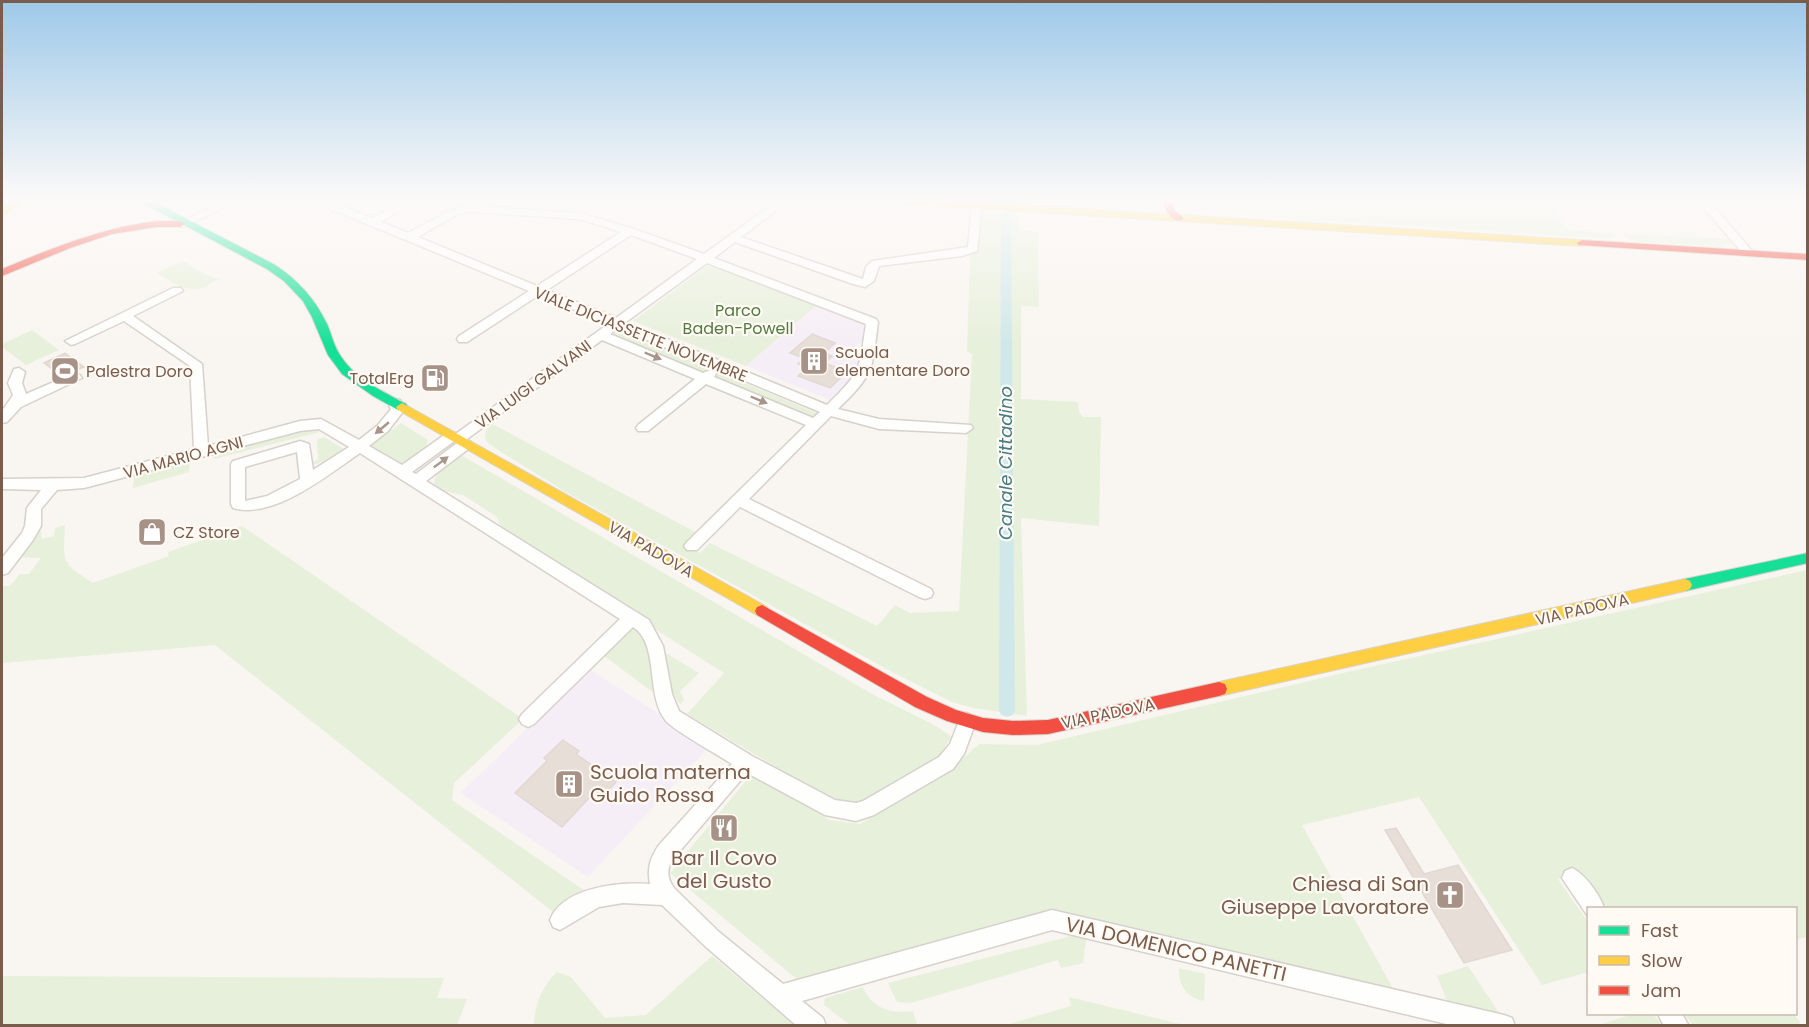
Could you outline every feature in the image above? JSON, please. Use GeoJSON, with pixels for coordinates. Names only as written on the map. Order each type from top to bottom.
{"type":"FeatureCollection","features":[{"type":"Feature","properties":{"kind":"main road"},"geometry":{"type":"LineString","coordinates":[[2,268],[47,249]]}},
{"type":"Feature","properties":{"kind":"main road"},"geometry":{"type":"LineString","coordinates":[[2,273],[64,249]]}},
{"type":"Feature","properties":{"kind":"main road","name":"VIA PADOVA"},"geometry":{"type":"LineString","coordinates":[[235,249],[272,267],[291,280],[309,302],[336,360],[353,378],[458,440],[921,702],[967,722],[985,727],[1048,727],[1808,558]]}},
{"type":"Feature","properties":{"kind":"main road"},"geometry":{"type":"LineString","coordinates":[[1682,249],[1808,257]]}},
{"type":"Feature","properties":{"kind":"street","name":"VIALE DICIASSETTE NOVEMBRE"},"geometry":{"type":"LineString","coordinates":[[434,249],[828,411],[868,423],[966,428]]}},
{"type":"Feature","properties":{"kind":"street"},"geometry":{"type":"LineString","coordinates":[[463,339],[602,249]]}},
{"type":"Feature","properties":{"kind":"street"},"geometry":{"type":"LineString","coordinates":[[678,249],[856,314],[872,322],[863,375],[692,546]]}},
{"type":"Feature","properties":{"kind":"street","name":"VIA LUIGI GALVANI"},"geometry":{"type":"LineString","coordinates":[[458,440],[718,249]]}},
{"type":"Feature","properties":{"kind":"street"},"geometry":{"type":"LineString","coordinates":[[764,249],[865,283],[870,279],[872,267],[876,263],[962,253],[973,249]]}},
{"type":"Feature","properties":{"kind":"street"},"geometry":{"type":"LineString","coordinates":[[1744,249],[1748,253]]}},
{"type":"Feature","properties":{"kind":"street"},"geometry":{"type":"LineString","coordinates":[[71,341],[177,291]]}},
{"type":"Feature","properties":{"kind":"street"},"geometry":{"type":"LineString","coordinates":[[125,316],[196,364],[201,452]]}},
{"type":"Feature","properties":{"kind":"street","name":"VIALE DICIASSETTE NOVEMBRE"},"geometry":{"type":"LineString","coordinates":[[601,335],[815,424]]}},
{"type":"Feature","properties":{"kind":"street"},"geometry":{"type":"LineString","coordinates":[[643,428],[719,366]]}},
{"type":"Feature","properties":{"kind":"street"},"geometry":{"type":"LineString","coordinates":[[2,418],[16,404],[20,395],[15,383],[19,372]]}},
{"type":"Feature","properties":{"kind":"street"},"geometry":{"type":"LineString","coordinates":[[16,404],[75,378]]}},
{"type":"Feature","properties":{"kind":"street"},"geometry":{"type":"LineString","coordinates":[[304,482],[307,479],[303,446],[243,462],[237,467],[238,504],[244,507],[280,497],[304,482],[358,448],[392,419],[398,408],[395,403]]}},
{"type":"Feature","properties":{"kind":"street","name":"VIA MARIO AGNI"},"geometry":{"type":"LineString","coordinates":[[2,484],[84,483],[300,426],[317,424],[321,424],[358,448]]}},
{"type":"Feature","properties":{"kind":"street"},"geometry":{"type":"LineString","coordinates":[[402,472],[458,440]]}},
{"type":"Feature","properties":{"kind":"street"},"geometry":{"type":"LineString","coordinates":[[416,481],[458,440]]}},
{"type":"Feature","properties":{"kind":"street"},"geometry":{"type":"LineString","coordinates":[[358,448],[402,472],[637,622],[654,640],[661,688],[667,708],[673,716],[745,762],[832,809],[856,812],[877,804],[946,763],[958,748],[967,722]]}},
{"type":"Feature","properties":{"kind":"street"},"geometry":{"type":"LineString","coordinates":[[2,569],[28,536],[33,526],[34,508],[52,485]]}},
{"type":"Feature","properties":{"kind":"street"},"geometry":{"type":"LineString","coordinates":[[739,500],[925,593]]}},
{"type":"Feature","properties":{"kind":"street"},"geometry":{"type":"LineString","coordinates":[[528,719],[637,622]]}},
{"type":"Feature","properties":{"kind":"street"},"geometry":{"type":"LineString","coordinates":[[745,762],[666,852],[660,861],[658,872],[663,890],[712,939],[815,1026]]}},
{"type":"Feature","properties":{"kind":"street"},"geometry":{"type":"LineString","coordinates":[[1572,878],[1593,907]]}},
{"type":"Feature","properties":{"kind":"street"},"geometry":{"type":"LineString","coordinates":[[560,920],[588,899],[598,895],[663,890]]}},
{"type":"Feature","properties":{"kind":"street","name":"VIA DOMENICO PANETTI"},"geometry":{"type":"LineString","coordinates":[[780,996],[1052,920],[1504,1026]]}},
{"type":"Feature","properties":{"kind":"shaded area"},"geometry":{"type":"Polygon","coordinates":[[[817,305],[864,323],[867,328],[865,338],[846,356],[863,362],[862,371],[833,401],[746,366],[817,305]]]}},
{"type":"Feature","properties":{"kind":"shaded area"},"geometry":{"type":"Polygon","coordinates":[[[589,669],[710,746],[588,877],[460,793],[589,669]]]}},
{"type":"Feature","properties":{"kind":"green space"},"geometry":{"type":"Polygon","coordinates":[[[978,249],[1038,249],[1039,307],[1021,306],[1021,399],[1078,402],[1079,412],[1083,417],[1101,417],[1099,526],[1021,518],[1027,716],[973,708],[952,702],[892,672],[564,491],[501,452],[487,442],[485,437],[486,431],[492,424],[699,534],[686,546],[700,553],[710,543],[877,626],[895,605],[910,613],[959,611],[972,354],[967,351],[970,255],[978,249]]]}},
{"type":"Feature","properties":{"kind":"green space"},"geometry":{"type":"Polygon","coordinates":[[[182,261],[212,278],[225,279],[217,280],[202,288],[190,289],[157,273],[182,261]]]}},
{"type":"Feature","properties":{"kind":"green space","name":"Parco Baden-Powell"},"geometry":{"type":"Polygon","coordinates":[[[708,265],[817,305],[746,366],[633,321],[708,265]]]}},
{"type":"Feature","properties":{"kind":"green space"},"geometry":{"type":"Polygon","coordinates":[[[32,330],[59,350],[26,365],[2,347],[2,344],[32,330]]]}},
{"type":"Feature","properties":{"kind":"green space"},"geometry":{"type":"Polygon","coordinates":[[[617,331],[710,369],[705,373],[612,334],[617,331]]]}},
{"type":"Feature","properties":{"kind":"green space"},"geometry":{"type":"Polygon","coordinates":[[[718,372],[821,415],[816,419],[712,377],[718,372]]]}},
{"type":"Feature","properties":{"kind":"green space"},"geometry":{"type":"Polygon","coordinates":[[[401,423],[428,440],[423,449],[396,466],[367,449],[401,423]]]}},
{"type":"Feature","properties":{"kind":"green space"},"geometry":{"type":"Polygon","coordinates":[[[309,429],[320,432],[214,459],[213,453],[309,429]]]}},
{"type":"Feature","properties":{"kind":"green space"},"geometry":{"type":"Polygon","coordinates":[[[324,437],[344,449],[327,460],[310,466],[309,463],[318,460],[317,440],[324,437]]]}},
{"type":"Feature","properties":{"kind":"green space"},"geometry":{"type":"Polygon","coordinates":[[[461,455],[872,694],[951,737],[936,761],[865,802],[853,803],[825,796],[687,714],[724,673],[504,533],[496,516],[463,495],[438,490],[434,483],[438,473],[444,466],[461,455]]]}},
{"type":"Feature","properties":{"kind":"green space"},"geometry":{"type":"Polygon","coordinates":[[[190,460],[189,472],[133,488],[134,476],[190,460]]]}},
{"type":"Feature","properties":{"kind":"green space"},"geometry":{"type":"Polygon","coordinates":[[[65,525],[66,560],[93,583],[169,556],[168,552],[242,526],[523,719],[454,783],[452,800],[585,891],[557,915],[215,645],[2,663],[2,586],[10,586],[20,574],[29,574],[41,558],[17,557],[32,537],[41,531],[42,539],[54,536],[55,528],[65,525]]]}},
{"type":"Feature","properties":{"kind":"green space"},"geometry":{"type":"Polygon","coordinates":[[[1807,570],[1807,937],[1797,940],[1797,907],[1606,907],[1580,873],[1558,879],[1587,921],[1587,972],[1542,985],[1419,797],[1302,825],[1395,992],[1048,914],[799,981],[670,873],[754,771],[829,820],[860,824],[949,771],[979,744],[1037,745],[1343,673],[1807,570]]]}},
{"type":"Feature","properties":{"kind":"green space"},"geometry":{"type":"Polygon","coordinates":[[[632,627],[639,632],[647,648],[654,693],[603,655],[632,627]]]}},
{"type":"Feature","properties":{"kind":"green space"},"geometry":{"type":"Polygon","coordinates":[[[664,652],[699,673],[680,691],[684,700],[680,704],[670,690],[664,652]]]}},
{"type":"Feature","properties":{"kind":"green space"},"geometry":{"type":"Polygon","coordinates":[[[1087,932],[1083,963],[1061,968],[1058,960],[911,1003],[897,1002],[888,983],[1087,932]]]}},
{"type":"Feature","properties":{"kind":"green space"},"geometry":{"type":"Polygon","coordinates":[[[712,956],[794,1025],[534,1025],[540,997],[557,972],[571,977],[605,1018],[646,1015],[712,956]]]}},
{"type":"Feature","properties":{"kind":"green space"},"geometry":{"type":"Polygon","coordinates":[[[1468,966],[1501,1016],[1447,1001],[1437,976],[1468,966]]]}},
{"type":"Feature","properties":{"kind":"green space"},"geometry":{"type":"Polygon","coordinates":[[[1179,968],[1205,974],[1204,1001],[1188,994],[1180,980],[1179,968]]]}},
{"type":"Feature","properties":{"kind":"green space"},"geometry":{"type":"Polygon","coordinates":[[[2,976],[444,978],[437,998],[467,999],[457,1025],[2,1026],[2,976]]]}},
{"type":"Feature","properties":{"kind":"green space"},"geometry":{"type":"Polygon","coordinates":[[[863,987],[872,1000],[883,1008],[897,1012],[913,1011],[917,1025],[850,1025],[824,1005],[825,998],[863,987]]]}},
{"type":"Feature","properties":{"kind":"green space"},"geometry":{"type":"Polygon","coordinates":[[[1069,997],[1184,1025],[1006,1025],[1071,1006],[1069,997]]]}},
{"type":"Feature","properties":{"kind":"green space"},"geometry":{"type":"Polygon","coordinates":[[[1630,1015],[1654,1015],[1662,1025],[1599,1025],[1630,1015]]]}},
{"type":"Feature","properties":{"kind":"green space"},"geometry":{"type":"Polygon","coordinates":[[[1685,1015],[1794,1015],[1801,1023],[1791,1026],[1693,1025],[1685,1015]]]}},
{"type":"Feature","properties":{"kind":"building","name":"Scuola elementare Doro"},"geometry":{"type":"Polygon","coordinates":[[[812,334],[835,343],[824,353],[832,356],[825,363],[847,372],[830,388],[798,376],[807,368],[798,364],[804,358],[790,353],[812,334]]]}},
{"type":"Feature","properties":{"kind":"building","name":"Palestra Doro"},"geometry":{"type":"Polygon","coordinates":[[[65,353],[84,367],[61,376],[44,363],[65,353]]]}},
{"type":"Feature","properties":{"kind":"building","name":"Scuola materna Guido Rossa"},"geometry":{"type":"Polygon","coordinates":[[[563,740],[579,751],[576,754],[616,782],[597,802],[590,797],[562,827],[515,793],[547,761],[544,758],[563,740]]]}},
{"type":"Feature","properties":{"kind":"building","name":"Chiesa di San Giuseppe Lavoratore"},"geometry":{"type":"Polygon","coordinates":[[[1396,828],[1424,874],[1458,865],[1512,950],[1464,963],[1385,830],[1396,828]]]}},
{"type":"Feature","properties":{"kind":"waterway","name":"Canale Cittadino"},"geometry":{"type":"LineString","coordinates":[[1006,249],[1007,710]]}},
{"type":"Feature","properties":{"kind":"traffic: fast"},"geometry":{"type":"LineString","coordinates":[[236,249],[271,267],[302,292],[313,308],[332,351],[346,371],[361,383],[402,407]]}},
{"type":"Feature","properties":{"kind":"traffic: fast"},"geometry":{"type":"LineString","coordinates":[[1685,585],[1808,558]]}},
{"type":"Feature","properties":{"kind":"traffic: slow"},"geometry":{"type":"LineString","coordinates":[[402,407],[762,611]]}},
{"type":"Feature","properties":{"kind":"traffic: slow"},"geometry":{"type":"LineString","coordinates":[[1219,689],[1685,585]]}},
{"type":"Feature","properties":{"kind":"traffic: jam"},"geometry":{"type":"LineString","coordinates":[[2,273],[60,249]]}},
{"type":"Feature","properties":{"kind":"traffic: jam"},"geometry":{"type":"LineString","coordinates":[[1678,249],[1808,257]]}},
{"type":"Feature","properties":{"kind":"traffic: jam"},"geometry":{"type":"LineString","coordinates":[[762,611],[921,702],[953,716],[983,725],[1013,728],[1048,727],[1219,689]]}},
{"type":"Feature","properties":{"kind":"place","name":"Scuola elementare Doro"},"geometry":{"type":"Point","coordinates":[814,361]}},
{"type":"Feature","properties":{"kind":"place","name":"Palestra Doro"},"geometry":{"type":"Point","coordinates":[65,371]}},
{"type":"Feature","properties":{"kind":"place","name":"TotalErg"},"geometry":{"type":"Point","coordinates":[435,378]}},
{"type":"Feature","properties":{"kind":"place","name":"CZ Store"},"geometry":{"type":"Point","coordinates":[152,532]}},
{"type":"Feature","properties":{"kind":"place","name":"Scuola materna Guido Rossa"},"geometry":{"type":"Point","coordinates":[569,784]}},
{"type":"Feature","properties":{"kind":"place","name":"Bar Il Covo del Gusto"},"geometry":{"type":"Point","coordinates":[724,828]}},
{"type":"Feature","properties":{"kind":"place","name":"Chiesa di San Giuseppe Lavoratore"},"geometry":{"type":"Point","coordinates":[1450,895]}}]}
